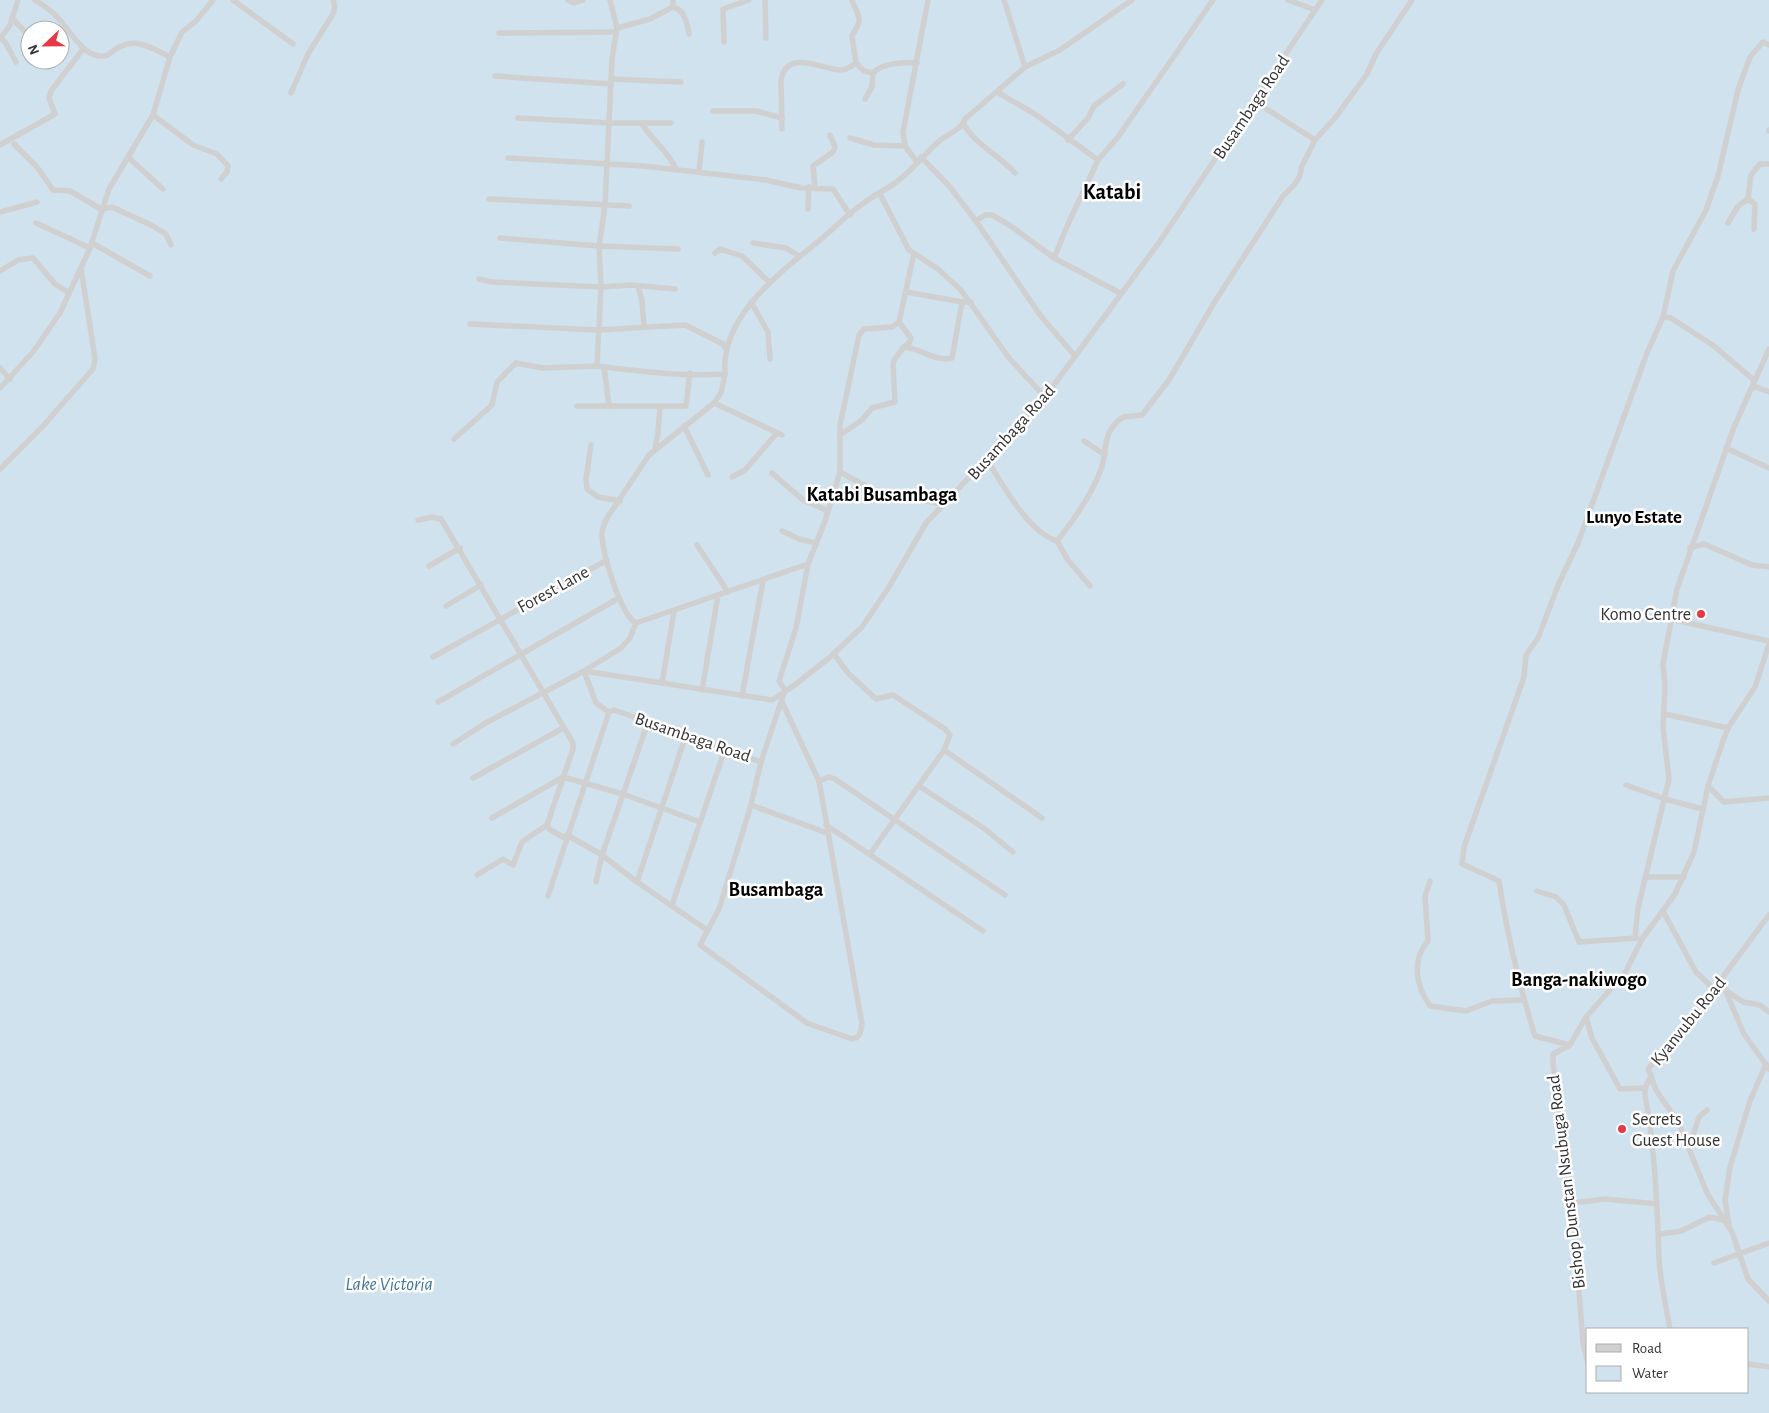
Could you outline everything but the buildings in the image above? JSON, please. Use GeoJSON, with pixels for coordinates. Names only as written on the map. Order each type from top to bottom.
{"type":"FeatureCollection","features":[{"type":"Feature","properties":{"kind":"street"},"geometry":{"type":"LineString","coordinates":[[16,62],[5,42],[0,38],[10,25],[18,0]]}},
{"type":"Feature","properties":{"kind":"street"},"geometry":{"type":"LineString","coordinates":[[35,0],[58,18],[83,49],[104,57],[119,45],[139,43],[170,57]]}},
{"type":"Feature","properties":{"kind":"street"},"geometry":{"type":"LineString","coordinates":[[0,388],[10,379],[50,328],[69,293],[91,245],[109,189],[129,158],[153,114],[170,57],[182,32],[196,21],[213,0]]}},
{"type":"Feature","properties":{"kind":"street"},"geometry":{"type":"LineString","coordinates":[[233,0],[293,44]]}},
{"type":"Feature","properties":{"kind":"street"},"geometry":{"type":"LineString","coordinates":[[568,0],[574,3],[583,0]]}},
{"type":"Feature","properties":{"kind":"street"},"geometry":{"type":"LineString","coordinates":[[597,366],[601,287],[599,246],[605,205],[611,82],[616,30],[610,0]]}},
{"type":"Feature","properties":{"kind":"street"},"geometry":{"type":"LineString","coordinates":[[672,0],[673,7],[684,15],[689,34]]}},
{"type":"Feature","properties":{"kind":"street"},"geometry":{"type":"LineString","coordinates":[[724,42],[723,9],[749,0]]}},
{"type":"Feature","properties":{"kind":"street"},"geometry":{"type":"LineString","coordinates":[[765,0],[766,38]]}},
{"type":"Feature","properties":{"kind":"street"},"geometry":{"type":"LineString","coordinates":[[852,0],[860,22],[859,27],[852,36],[856,63],[864,71],[873,73]]}},
{"type":"Feature","properties":{"kind":"street"},"geometry":{"type":"LineString","coordinates":[[928,0],[903,132],[905,146],[950,187],[976,221],[1040,315],[1075,356]]}},
{"type":"Feature","properties":{"kind":"street"},"geometry":{"type":"LineString","coordinates":[[1004,0],[1025,67]]}},
{"type":"Feature","properties":{"kind":"street"},"geometry":{"type":"LineString","coordinates":[[1015,172],[1001,159],[973,139],[964,125],[965,119],[1025,67],[1060,50],[1132,0]]}},
{"type":"Feature","properties":{"kind":"street"},"geometry":{"type":"LineString","coordinates":[[1054,258],[1098,160],[1118,137],[1213,0]]}},
{"type":"Feature","properties":{"kind":"street"},"geometry":{"type":"LineString","coordinates":[[1288,0],[1316,10]]}},
{"type":"Feature","properties":{"kind":"street","name":"Busambaga Road"},"geometry":{"type":"LineString","coordinates":[[610,712],[614,710],[762,762],[785,690],[792,688],[834,654],[870,616],[926,523],[1045,397],[1158,244],[1322,0]]}},
{"type":"Feature","properties":{"kind":"street"},"geometry":{"type":"LineString","coordinates":[[1057,541],[1094,486],[1104,455],[1106,437],[1112,426],[1122,417],[1142,415],[1169,380],[1250,246],[1283,196],[1294,184],[1315,140],[1335,118],[1367,74],[1376,54],[1412,0]]}},
{"type":"Feature","properties":{"kind":"street"},"geometry":{"type":"LineString","coordinates":[[292,93],[298,73],[333,14],[335,1]]}},
{"type":"Feature","properties":{"kind":"street"},"geometry":{"type":"LineString","coordinates":[[499,33],[616,30],[650,19],[673,7]]}},
{"type":"Feature","properties":{"kind":"street"},"geometry":{"type":"LineString","coordinates":[[12,18],[20,26]]}},
{"type":"Feature","properties":{"kind":"street"},"geometry":{"type":"LineString","coordinates":[[1570,1045],[1536,1036],[1524,1000],[1507,933],[1499,881],[1462,864],[1464,847],[1524,677],[1526,655],[1538,638],[1559,583],[1578,543],[1647,353],[1663,317],[1674,271],[1706,210],[1718,176],[1738,90],[1750,57],[1763,42],[1769,45]]}},
{"type":"Feature","properties":{"kind":"street"},"geometry":{"type":"LineString","coordinates":[[0,145],[55,114],[49,98],[51,91],[83,49]]}},
{"type":"Feature","properties":{"kind":"street"},"geometry":{"type":"LineString","coordinates":[[782,129],[781,81],[782,74],[787,67],[800,63],[815,63],[840,70],[856,63]]}},
{"type":"Feature","properties":{"kind":"street"},"geometry":{"type":"LineString","coordinates":[[865,99],[872,86],[873,73],[878,68],[917,63]]}},
{"type":"Feature","properties":{"kind":"street"},"geometry":{"type":"LineString","coordinates":[[495,76],[611,82],[681,82]]}},
{"type":"Feature","properties":{"kind":"street"},"geometry":{"type":"LineString","coordinates":[[1068,140],[1088,118],[1094,106],[1123,84]]}},
{"type":"Feature","properties":{"kind":"street"},"geometry":{"type":"LineString","coordinates":[[997,92],[1034,114],[1098,160]]}},
{"type":"Feature","properties":{"kind":"street"},"geometry":{"type":"LineString","coordinates":[[1254,101],[1315,140]]}},
{"type":"Feature","properties":{"kind":"street"},"geometry":{"type":"LineString","coordinates":[[713,111],[756,111],[782,118]]}},
{"type":"Feature","properties":{"kind":"street"},"geometry":{"type":"LineString","coordinates":[[153,114],[193,144],[217,154],[228,166],[227,172],[221,179]]}},
{"type":"Feature","properties":{"kind":"street"},"geometry":{"type":"LineString","coordinates":[[518,118],[642,124],[671,122]]}},
{"type":"Feature","properties":{"kind":"street"},"geometry":{"type":"LineString","coordinates":[[642,124],[652,138],[671,157],[676,169]]}},
{"type":"Feature","properties":{"kind":"street"},"geometry":{"type":"LineString","coordinates":[[654,449],[714,403],[721,394],[725,374],[724,363],[737,326],[751,302],[769,282],[865,202],[880,194],[908,172],[947,134],[964,125]]}},
{"type":"Feature","properties":{"kind":"street"},"geometry":{"type":"LineString","coordinates":[[808,209],[813,166],[833,152],[835,148],[830,135]]}},
{"type":"Feature","properties":{"kind":"street"},"geometry":{"type":"LineString","coordinates":[[850,138],[874,145],[905,146]]}},
{"type":"Feature","properties":{"kind":"street"},"geometry":{"type":"LineString","coordinates":[[699,172],[702,142]]}},
{"type":"Feature","properties":{"kind":"street"},"geometry":{"type":"LineString","coordinates":[[14,144],[37,167],[53,190],[70,191],[101,209],[112,207],[151,225],[166,234],[172,245]]}},
{"type":"Feature","properties":{"kind":"street"},"geometry":{"type":"LineString","coordinates":[[129,158],[163,189]]}},
{"type":"Feature","properties":{"kind":"street"},"geometry":{"type":"LineString","coordinates":[[508,158],[676,169],[833,189],[850,215]]}},
{"type":"Feature","properties":{"kind":"street"},"geometry":{"type":"LineString","coordinates":[[1728,223],[1738,206],[1748,199],[1752,174],[1760,164],[1769,164]]}},
{"type":"Feature","properties":{"kind":"street"},"geometry":{"type":"LineString","coordinates":[[880,194],[904,243],[914,253],[938,269],[971,302],[1009,358],[1045,397]]}},
{"type":"Feature","properties":{"kind":"street"},"geometry":{"type":"LineString","coordinates":[[489,199],[629,206]]}},
{"type":"Feature","properties":{"kind":"street"},"geometry":{"type":"LineString","coordinates":[[1748,199],[1755,204],[1754,229]]}},
{"type":"Feature","properties":{"kind":"street"},"geometry":{"type":"LineString","coordinates":[[0,212],[37,202]]}},
{"type":"Feature","properties":{"kind":"street"},"geometry":{"type":"LineString","coordinates":[[976,221],[985,215],[992,215],[1012,226],[1054,258],[1120,293]]}},
{"type":"Feature","properties":{"kind":"street"},"geometry":{"type":"LineString","coordinates":[[36,223],[91,245],[150,276]]}},
{"type":"Feature","properties":{"kind":"street"},"geometry":{"type":"LineString","coordinates":[[500,238],[599,246],[678,249]]}},
{"type":"Feature","properties":{"kind":"street"},"geometry":{"type":"LineString","coordinates":[[753,243],[786,248],[799,256]]}},
{"type":"Feature","properties":{"kind":"street"},"geometry":{"type":"LineString","coordinates":[[715,254],[716,250],[720,249],[742,256],[769,282]]}},
{"type":"Feature","properties":{"kind":"street"},"geometry":{"type":"LineString","coordinates":[[584,672],[772,700],[785,690],[779,681],[796,628],[808,564],[840,472],[840,434],[859,335],[864,329],[892,327],[899,322],[914,253]]}},
{"type":"Feature","properties":{"kind":"street"},"geometry":{"type":"LineString","coordinates":[[0,271],[14,262],[33,258],[54,284],[69,293]]}},
{"type":"Feature","properties":{"kind":"street"},"geometry":{"type":"LineString","coordinates":[[0,469],[43,426],[93,368],[95,359],[81,268]]}},
{"type":"Feature","properties":{"kind":"street"},"geometry":{"type":"LineString","coordinates":[[479,279],[492,282],[601,287],[638,286],[675,289]]}},
{"type":"Feature","properties":{"kind":"street"},"geometry":{"type":"LineString","coordinates":[[638,286],[642,301],[644,326]]}},
{"type":"Feature","properties":{"kind":"street"},"geometry":{"type":"LineString","coordinates":[[906,292],[971,302]]}},
{"type":"Feature","properties":{"kind":"street"},"geometry":{"type":"LineString","coordinates":[[751,302],[768,332],[770,359]]}},
{"type":"Feature","properties":{"kind":"street"},"geometry":{"type":"LineString","coordinates":[[904,347],[916,347],[929,356],[952,359],[962,302]]}},
{"type":"Feature","properties":{"kind":"street"},"geometry":{"type":"LineString","coordinates":[[1663,317],[1672,318],[1714,346],[1755,381]]}},
{"type":"Feature","properties":{"kind":"street"},"geometry":{"type":"LineString","coordinates":[[840,434],[862,420],[872,408],[895,402],[894,360],[909,343],[910,338],[899,322]]}},
{"type":"Feature","properties":{"kind":"street"},"geometry":{"type":"LineString","coordinates":[[470,324],[598,330],[685,325],[723,344],[727,351]]}},
{"type":"Feature","properties":{"kind":"street"},"geometry":{"type":"LineString","coordinates":[[1537,891],[1556,897],[1564,905],[1578,942],[1638,938],[1638,908],[1647,877],[1652,846],[1669,779],[1664,733],[1663,664],[1677,589],[1726,448],[1769,349]]}},
{"type":"Feature","properties":{"kind":"street"},"geometry":{"type":"LineString","coordinates":[[454,439],[492,405],[497,382],[516,364],[543,368],[597,366],[650,373],[690,373],[708,376],[725,374]]}},
{"type":"Feature","properties":{"kind":"street"},"geometry":{"type":"LineString","coordinates":[[604,367],[609,406]]}},
{"type":"Feature","properties":{"kind":"street"},"geometry":{"type":"LineString","coordinates":[[0,368],[10,379]]}},
{"type":"Feature","properties":{"kind":"street"},"geometry":{"type":"LineString","coordinates":[[577,406],[686,406],[690,373]]}},
{"type":"Feature","properties":{"kind":"street"},"geometry":{"type":"LineString","coordinates":[[1752,388],[1756,387],[1769,392]]}},
{"type":"Feature","properties":{"kind":"street"},"geometry":{"type":"LineString","coordinates":[[714,403],[780,434],[745,470],[732,477]]}},
{"type":"Feature","properties":{"kind":"street"},"geometry":{"type":"LineString","coordinates":[[636,623],[628,617],[619,598],[607,560],[602,530],[654,449],[658,433],[660,407]]}},
{"type":"Feature","properties":{"kind":"street"},"geometry":{"type":"LineString","coordinates":[[684,426],[708,475]]}},
{"type":"Feature","properties":{"kind":"street"},"geometry":{"type":"LineString","coordinates":[[1084,441],[1104,455]]}},
{"type":"Feature","properties":{"kind":"street"},"geometry":{"type":"LineString","coordinates":[[591,445],[586,479],[587,489],[598,497],[620,501]]}},
{"type":"Feature","properties":{"kind":"street"},"geometry":{"type":"LineString","coordinates":[[1726,448],[1769,468]]}},
{"type":"Feature","properties":{"kind":"street"},"geometry":{"type":"LineString","coordinates":[[987,460],[1022,514],[1040,531],[1057,541],[1068,560],[1090,586]]}},
{"type":"Feature","properties":{"kind":"street"},"geometry":{"type":"LineString","coordinates":[[840,472],[871,489],[944,505]]}},
{"type":"Feature","properties":{"kind":"street"},"geometry":{"type":"LineString","coordinates":[[772,473],[803,500],[828,511]]}},
{"type":"Feature","properties":{"kind":"street"},"geometry":{"type":"LineString","coordinates":[[418,520],[432,517],[441,520],[460,548],[573,745],[547,825],[522,842],[513,865],[503,859],[477,875]]}},
{"type":"Feature","properties":{"kind":"street"},"geometry":{"type":"LineString","coordinates":[[782,531],[799,540],[816,543]]}},
{"type":"Feature","properties":{"kind":"street"},"geometry":{"type":"LineString","coordinates":[[1690,548],[1704,544],[1752,565],[1769,567]]}},
{"type":"Feature","properties":{"kind":"street"},"geometry":{"type":"LineString","coordinates":[[697,545],[728,592]]}},
{"type":"Feature","properties":{"kind":"street"},"geometry":{"type":"LineString","coordinates":[[429,566],[460,548]]}},
{"type":"Feature","properties":{"kind":"street","name":"Forest Lane"},"geometry":{"type":"LineString","coordinates":[[433,657],[607,560]]}},
{"type":"Feature","properties":{"kind":"street"},"geometry":{"type":"LineString","coordinates":[[453,744],[542,693],[584,672],[627,643],[636,623],[808,564]]}},
{"type":"Feature","properties":{"kind":"street"},"geometry":{"type":"LineString","coordinates":[[742,696],[763,580]]}},
{"type":"Feature","properties":{"kind":"street"},"geometry":{"type":"LineString","coordinates":[[446,606],[481,585]]}},
{"type":"Feature","properties":{"kind":"street"},"geometry":{"type":"LineString","coordinates":[[702,690],[718,595]]}},
{"type":"Feature","properties":{"kind":"street"},"geometry":{"type":"LineString","coordinates":[[438,702],[619,598]]}},
{"type":"Feature","properties":{"kind":"street"},"geometry":{"type":"LineString","coordinates":[[662,683],[674,610]]}},
{"type":"Feature","properties":{"kind":"street"},"geometry":{"type":"LineString","coordinates":[[1671,619],[1769,642]]}},
{"type":"Feature","properties":{"kind":"street","name":"Bishop Dunstan Nsubuga Road"},"geometry":{"type":"LineString","coordinates":[[1586,1355],[1583,1343],[1572,1203],[1552,1059],[1553,1054],[1570,1045],[1586,1017],[1625,974],[1638,938],[1664,913],[1684,877],[1695,845],[1708,786],[1728,728],[1755,687],[1769,642]]}},
{"type":"Feature","properties":{"kind":"street"},"geometry":{"type":"LineString","coordinates":[[834,654],[848,673],[876,699],[893,695],[945,729],[950,735],[944,750],[920,786],[870,854]]}},
{"type":"Feature","properties":{"kind":"street"},"geometry":{"type":"LineString","coordinates":[[548,896],[610,712],[596,703],[584,672]]}},
{"type":"Feature","properties":{"kind":"street"},"geometry":{"type":"LineString","coordinates":[[762,762],[719,910],[700,942],[702,947],[807,1024],[843,1036],[856,1038],[860,1036],[862,1024],[819,781],[782,702]]}},
{"type":"Feature","properties":{"kind":"street"},"geometry":{"type":"LineString","coordinates":[[1665,714],[1728,728]]}},
{"type":"Feature","properties":{"kind":"street"},"geometry":{"type":"LineString","coordinates":[[596,882],[602,855],[648,722]]}},
{"type":"Feature","properties":{"kind":"street"},"geometry":{"type":"LineString","coordinates":[[472,778],[563,728]]}},
{"type":"Feature","properties":{"kind":"street"},"geometry":{"type":"LineString","coordinates":[[637,882],[686,735]]}},
{"type":"Feature","properties":{"kind":"street"},"geometry":{"type":"LineString","coordinates":[[672,904],[725,749]]}},
{"type":"Feature","properties":{"kind":"street"},"geometry":{"type":"LineString","coordinates":[[944,750],[1042,818]]}},
{"type":"Feature","properties":{"kind":"street"},"geometry":{"type":"LineString","coordinates":[[492,818],[563,777],[623,794],[662,810],[700,822]]}},
{"type":"Feature","properties":{"kind":"street"},"geometry":{"type":"LineString","coordinates":[[819,781],[832,777],[1005,895]]}},
{"type":"Feature","properties":{"kind":"street"},"geometry":{"type":"LineString","coordinates":[[1626,785],[1665,799],[1702,809]]}},
{"type":"Feature","properties":{"kind":"street"},"geometry":{"type":"LineString","coordinates":[[920,786],[985,829],[1013,852]]}},
{"type":"Feature","properties":{"kind":"street"},"geometry":{"type":"LineString","coordinates":[[1708,786],[1724,802],[1769,798]]}},
{"type":"Feature","properties":{"kind":"street"},"geometry":{"type":"LineString","coordinates":[[751,805],[827,833]]}},
{"type":"Feature","properties":{"kind":"street"},"geometry":{"type":"LineString","coordinates":[[547,825],[549,829],[562,837],[567,835],[602,855],[637,882],[672,904],[707,930]]}},
{"type":"Feature","properties":{"kind":"street"},"geometry":{"type":"LineString","coordinates":[[826,825],[983,932]]}},
{"type":"Feature","properties":{"kind":"street"},"geometry":{"type":"LineString","coordinates":[[1647,877],[1684,877]]}},
{"type":"Feature","properties":{"kind":"street"},"geometry":{"type":"LineString","coordinates":[[1430,881],[1424,896],[1428,941],[1420,949],[1416,969],[1421,993],[1430,1006],[1466,1011],[1492,1001],[1524,1000]]}},
{"type":"Feature","properties":{"kind":"street"},"geometry":{"type":"LineString","coordinates":[[1664,913],[1696,972],[1714,989]]}},
{"type":"Feature","properties":{"kind":"street","name":"Kyanvubu Road"},"geometry":{"type":"LineString","coordinates":[[1670,1328],[1659,1259],[1660,1234],[1652,1135],[1645,1088],[1651,1076],[1648,1069],[1714,989],[1769,915]]}},
{"type":"Feature","properties":{"kind":"street"},"geometry":{"type":"LineString","coordinates":[[1721,980],[1744,1034],[1768,1067],[1750,1101],[1730,1167],[1725,1200],[1729,1228],[1748,1279],[1769,1301]]}},
{"type":"Feature","properties":{"kind":"street"},"geometry":{"type":"LineString","coordinates":[[1724,989],[1743,1002],[1760,1005],[1769,1012]]}},
{"type":"Feature","properties":{"kind":"street"},"geometry":{"type":"LineString","coordinates":[[1586,1017],[1592,1038],[1620,1089],[1645,1088]]}},
{"type":"Feature","properties":{"kind":"street"},"geometry":{"type":"LineString","coordinates":[[1651,1076],[1656,1090],[1678,1122],[1707,1192],[1722,1220],[1729,1228]]}},
{"type":"Feature","properties":{"kind":"street"},"geometry":{"type":"LineString","coordinates":[[1689,1147],[1699,1118],[1707,1110]]}},
{"type":"Feature","properties":{"kind":"street"},"geometry":{"type":"LineString","coordinates":[[1572,1203],[1604,1199],[1657,1204]]}},
{"type":"Feature","properties":{"kind":"street"},"geometry":{"type":"LineString","coordinates":[[1660,1234],[1681,1232],[1710,1216],[1722,1220]]}},
{"type":"Feature","properties":{"kind":"street"},"geometry":{"type":"LineString","coordinates":[[1714,1263],[1760,1248],[1769,1243]]}},
{"type":"Feature","properties":{"kind":"street"},"geometry":{"type":"LineString","coordinates":[[1749,1364],[1769,1367]]}},
{"type":"Feature","properties":{"kind":"water","name":"Lake Victoria"},"geometry":{"type":"Polygon","coordinates":[[[0,0],[1769,0],[1769,1413],[0,1413],[0,0]]]}},
{"type":"Feature","properties":{"kind":"place","name":"Komo Centre"},"geometry":{"type":"Point","coordinates":[1701,614]}},
{"type":"Feature","properties":{"kind":"place","name":"Secrets Guest House"},"geometry":{"type":"Point","coordinates":[1622,1129]}},
{"type":"Feature","properties":{"kind":"district","name":"Katabi"},"geometry":{"type":"Point","coordinates":[1112,191]}},
{"type":"Feature","properties":{"kind":"district","name":"Katabi Busambaga"},"geometry":{"type":"Point","coordinates":[882,494]}},
{"type":"Feature","properties":{"kind":"district","name":"Lunyo Estate"},"geometry":{"type":"Point","coordinates":[1634,516]}},
{"type":"Feature","properties":{"kind":"district","name":"Busambaga"},"geometry":{"type":"Point","coordinates":[776,889]}},
{"type":"Feature","properties":{"kind":"district","name":"Banga-nakiwogo"},"geometry":{"type":"Point","coordinates":[1579,979]}}]}
